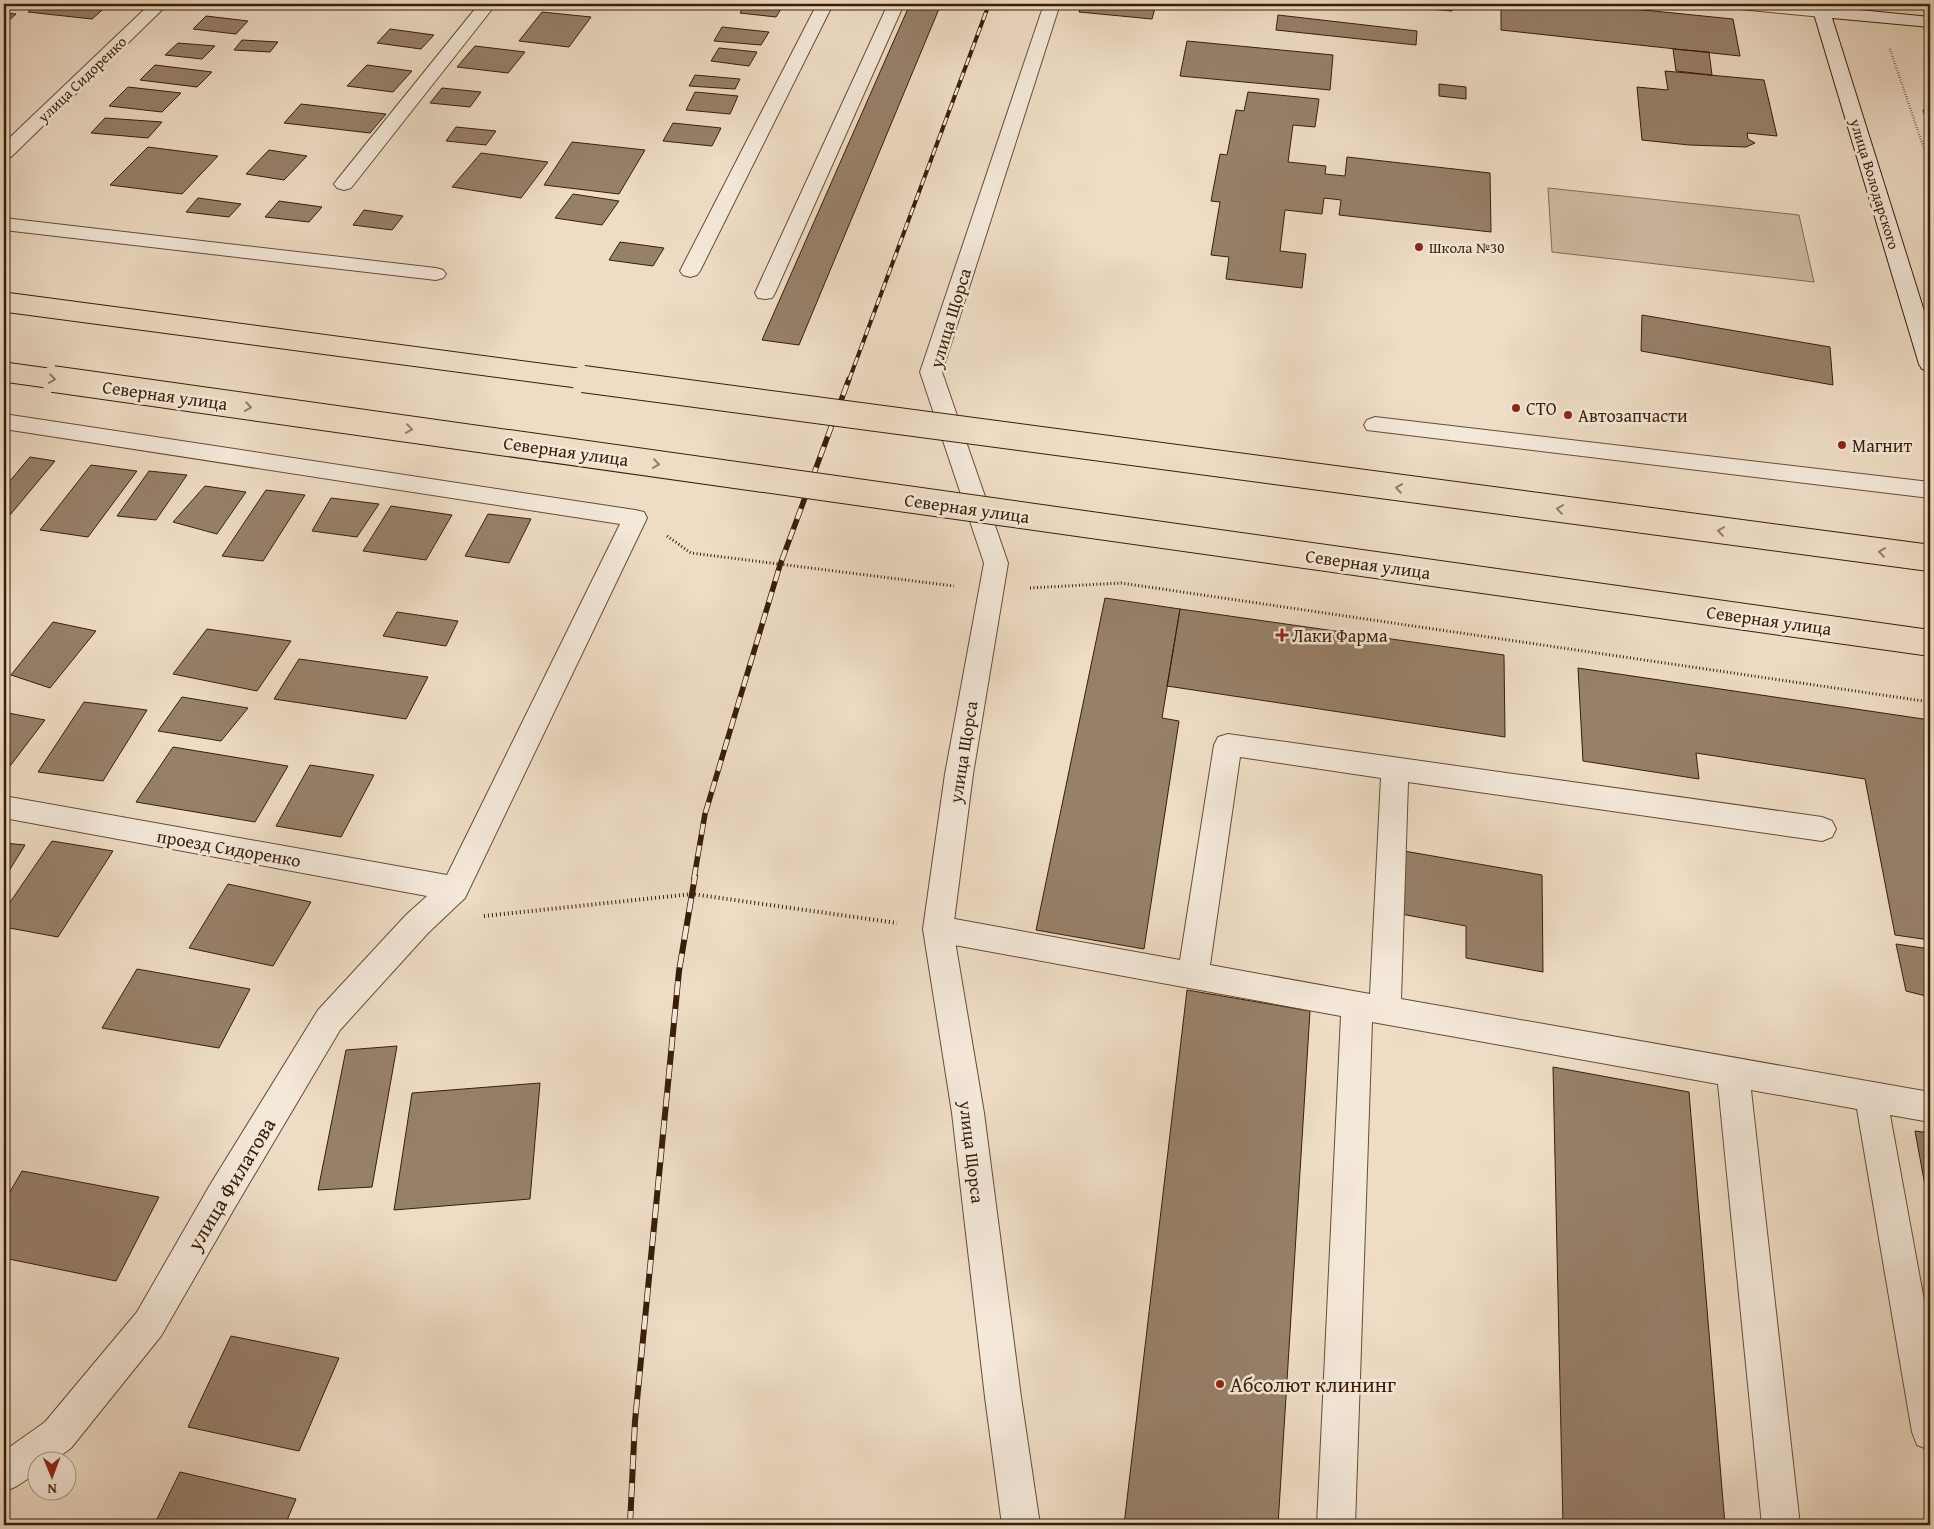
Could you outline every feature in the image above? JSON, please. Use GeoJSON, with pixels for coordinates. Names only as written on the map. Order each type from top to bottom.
{"type":"FeatureCollection","features":[{"type":"Feature","properties":{"kind":"main road"},"geometry":{"type":"LineString","coordinates":[[4,302],[1930,558]]}},
{"type":"Feature","properties":{"kind":"main road","name":"Северная улица"},"geometry":{"type":"LineString","coordinates":[[4,372],[1930,643]]}},
{"type":"Feature","properties":{"kind":"street","name":"улица Сидоренко"},"geometry":{"type":"LineString","coordinates":[[4,153],[160,4]]}},
{"type":"Feature","properties":{"kind":"street"},"geometry":{"type":"LineString","coordinates":[[344,184],[488,4]]}},
{"type":"Feature","properties":{"kind":"street"},"geometry":{"type":"LineString","coordinates":[[690,271],[824,4]]}},
{"type":"Feature","properties":{"kind":"street"},"geometry":{"type":"LineString","coordinates":[[765,293],[896,4]]}},
{"type":"Feature","properties":{"kind":"street","name":"улица Щорса"},"geometry":{"type":"LineString","coordinates":[[1021,1525],[1002,1397],[968,1113],[938,929],[959,774],[996,563],[931,372],[1052,4]]}},
{"type":"Feature","properties":{"kind":"street"},"geometry":{"type":"LineString","coordinates":[[1740,4],[1821,8],[1879,17],[1930,22]]}},
{"type":"Feature","properties":{"kind":"street","name":"улица Володарского"},"geometry":{"type":"LineString","coordinates":[[1821,8],[1930,364]]}},
{"type":"Feature","properties":{"kind":"street"},"geometry":{"type":"LineString","coordinates":[[4,224],[436,274]]}},
{"type":"Feature","properties":{"kind":"street"},"geometry":{"type":"LineString","coordinates":[[4,422],[635,518],[455,889]]}},
{"type":"Feature","properties":{"kind":"street"},"geometry":{"type":"LineString","coordinates":[[1375,425],[1930,490]]}},
{"type":"Feature","properties":{"kind":"street"},"geometry":{"type":"LineString","coordinates":[[1193,976],[1228,745],[1822,829]]}},
{"type":"Feature","properties":{"kind":"street"},"geometry":{"type":"LineString","coordinates":[[1336,1525],[1371,1008],[1394,769]]}},
{"type":"Feature","properties":{"kind":"street","name":"проезд Сидоренко"},"geometry":{"type":"LineString","coordinates":[[4,807],[455,889]]}},
{"type":"Feature","properties":{"kind":"street","name":"улица Филатова"},"geometry":{"type":"LineString","coordinates":[[4,1473],[58,1435],[149,1324],[222,1197],[329,1020],[417,924],[455,889]]}},
{"type":"Feature","properties":{"kind":"street"},"geometry":{"type":"LineString","coordinates":[[938,929],[1930,1107]]}},
{"type":"Feature","properties":{"kind":"street"},"geometry":{"type":"LineString","coordinates":[[1733,1072],[1781,1525]]}},
{"type":"Feature","properties":{"kind":"street"},"geometry":{"type":"LineString","coordinates":[[1871,1096],[1930,1432]]}},
{"type":"Feature","properties":{"kind":"path"},"geometry":{"type":"LineString","coordinates":[[1879,17],[1930,166]]}},
{"type":"Feature","properties":{"kind":"path"},"geometry":{"type":"LineString","coordinates":[[635,518],[655,528],[691,553],[990,590],[1121,583],[1930,702]]}},
{"type":"Feature","properties":{"kind":"path"},"geometry":{"type":"LineString","coordinates":[[417,924],[692,894],[938,929]]}},
{"type":"Feature","properties":{"kind":"shaded area"},"geometry":{"type":"Polygon","coordinates":[[[1548,188],[1799,215],[1814,282],[1552,252],[1548,188]]]}},
{"type":"Feature","properties":{"kind":"building"},"geometry":{"type":"Polygon","coordinates":[[[37,4],[109,4],[92,19],[28,12],[37,4]]]}},
{"type":"Feature","properties":{"kind":"building"},"geometry":{"type":"Polygon","coordinates":[[[368,4],[410,4],[406,9],[368,4]]]}},
{"type":"Feature","properties":{"kind":"building"},"geometry":{"type":"Polygon","coordinates":[[[745,4],[784,4],[776,17],[740,13],[745,4]]]}},
{"type":"Feature","properties":{"kind":"building"},"geometry":{"type":"Polygon","coordinates":[[[910,4],[941,4],[799,345],[762,340],[910,4]]]}},
{"type":"Feature","properties":{"kind":"building"},"geometry":{"type":"Polygon","coordinates":[[[1082,4],[1156,4],[1152,19],[1079,12],[1082,4]]]}},
{"type":"Feature","properties":{"kind":"building"},"geometry":{"type":"Polygon","coordinates":[[[1396,4],[1452,4],[1452,11],[1396,6],[1396,4]]]}},
{"type":"Feature","properties":{"kind":"building"},"geometry":{"type":"Polygon","coordinates":[[[1501,4],[1584,4],[1733,19],[1740,56],[1501,30],[1501,4]]]}},
{"type":"Feature","properties":{"kind":"building"},"geometry":{"type":"Polygon","coordinates":[[[542,12],[591,17],[569,47],[519,41],[542,12]]]}},
{"type":"Feature","properties":{"kind":"building"},"geometry":{"type":"Polygon","coordinates":[[[4,13],[16,14],[4,25],[4,13]]]}},
{"type":"Feature","properties":{"kind":"building"},"geometry":{"type":"Polygon","coordinates":[[[1278,15],[1417,31],[1416,45],[1276,30],[1278,15]]]}},
{"type":"Feature","properties":{"kind":"building"},"geometry":{"type":"Polygon","coordinates":[[[206,16],[248,21],[236,34],[193,29],[206,16]]]}},
{"type":"Feature","properties":{"kind":"building"},"geometry":{"type":"Polygon","coordinates":[[[722,27],[769,32],[761,45],[714,41],[722,27]]]}},
{"type":"Feature","properties":{"kind":"building"},"geometry":{"type":"Polygon","coordinates":[[[390,29],[434,35],[421,49],[377,43],[390,29]]]}},
{"type":"Feature","properties":{"kind":"building"},"geometry":{"type":"Polygon","coordinates":[[[242,40],[278,42],[270,52],[234,50],[242,40]]]}},
{"type":"Feature","properties":{"kind":"building"},"geometry":{"type":"Polygon","coordinates":[[[1187,41],[1333,55],[1330,90],[1180,76],[1187,41]]]}},
{"type":"Feature","properties":{"kind":"building"},"geometry":{"type":"Polygon","coordinates":[[[178,43],[215,46],[202,59],[165,55],[178,43]]]}},
{"type":"Feature","properties":{"kind":"building"},"geometry":{"type":"Polygon","coordinates":[[[475,46],[525,52],[508,73],[457,67],[475,46]]]}},
{"type":"Feature","properties":{"kind":"building"},"geometry":{"type":"Polygon","coordinates":[[[719,48],[757,52],[749,66],[711,61],[719,48]]]}},
{"type":"Feature","properties":{"kind":"building"},"geometry":{"type":"Polygon","coordinates":[[[1673,49],[1709,52],[1712,75],[1676,71],[1673,49]]]}},
{"type":"Feature","properties":{"kind":"building"},"geometry":{"type":"Polygon","coordinates":[[[155,65],[212,72],[197,87],[140,80],[155,65]]]}},
{"type":"Feature","properties":{"kind":"building"},"geometry":{"type":"Polygon","coordinates":[[[367,65],[412,71],[393,92],[347,86],[367,65]]]}},
{"type":"Feature","properties":{"kind":"building"},"geometry":{"type":"Polygon","coordinates":[[[1665,71],[1764,80],[1777,136],[1747,133],[1748,139],[1755,143],[1746,147],[1689,145],[1642,140],[1637,87],[1668,90],[1665,71]]]}},
{"type":"Feature","properties":{"kind":"building"},"geometry":{"type":"Polygon","coordinates":[[[695,75],[740,79],[735,89],[689,86],[695,75]]]}},
{"type":"Feature","properties":{"kind":"building"},"geometry":{"type":"Polygon","coordinates":[[[1439,84],[1466,87],[1466,99],[1439,96],[1439,84]]]}},
{"type":"Feature","properties":{"kind":"building"},"geometry":{"type":"Polygon","coordinates":[[[128,87],[181,93],[162,112],[109,106],[128,87]]]}},
{"type":"Feature","properties":{"kind":"building"},"geometry":{"type":"Polygon","coordinates":[[[442,88],[481,92],[470,107],[430,103],[442,88]]]}},
{"type":"Feature","properties":{"kind":"building"},"geometry":{"type":"Polygon","coordinates":[[[695,92],[738,96],[730,114],[686,110],[695,92]]]}},
{"type":"Feature","properties":{"kind":"building"},"geometry":{"type":"Polygon","coordinates":[[[1248,92],[1319,99],[1315,127],[1293,125],[1288,162],[1326,166],[1325,174],[1345,176],[1347,157],[1490,173],[1491,232],[1339,215],[1341,200],[1324,198],[1322,214],[1285,210],[1280,251],[1306,254],[1302,288],[1226,279],[1229,257],[1211,255],[1220,202],[1211,201],[1220,154],[1227,155],[1236,110],[1244,111],[1248,92]]]}},
{"type":"Feature","properties":{"kind":"building"},"geometry":{"type":"Polygon","coordinates":[[[301,104],[386,114],[370,133],[284,123],[301,104]]]}},
{"type":"Feature","properties":{"kind":"building"},"geometry":{"type":"Polygon","coordinates":[[[1923,110],[1930,111],[1930,131],[1923,110]]]}},
{"type":"Feature","properties":{"kind":"building"},"geometry":{"type":"Polygon","coordinates":[[[105,118],[162,122],[148,138],[91,133],[105,118]]]}},
{"type":"Feature","properties":{"kind":"building"},"geometry":{"type":"Polygon","coordinates":[[[673,123],[721,128],[712,146],[663,141],[673,123]]]}},
{"type":"Feature","properties":{"kind":"building"},"geometry":{"type":"Polygon","coordinates":[[[456,127],[496,131],[486,145],[446,141],[456,127]]]}},
{"type":"Feature","properties":{"kind":"building"},"geometry":{"type":"Polygon","coordinates":[[[572,142],[645,150],[619,194],[544,185],[572,142]]]}},
{"type":"Feature","properties":{"kind":"building"},"geometry":{"type":"Polygon","coordinates":[[[148,147],[218,156],[182,194],[110,185],[148,147]]]}},
{"type":"Feature","properties":{"kind":"building"},"geometry":{"type":"Polygon","coordinates":[[[269,150],[307,156],[284,180],[246,174],[269,150]]]}},
{"type":"Feature","properties":{"kind":"building"},"geometry":{"type":"Polygon","coordinates":[[[481,153],[548,162],[521,198],[452,187],[481,153]]]}},
{"type":"Feature","properties":{"kind":"building"},"geometry":{"type":"Polygon","coordinates":[[[573,194],[619,201],[602,225],[555,218],[573,194]]]}},
{"type":"Feature","properties":{"kind":"building"},"geometry":{"type":"Polygon","coordinates":[[[198,198],[241,204],[229,217],[186,212],[198,198]]]}},
{"type":"Feature","properties":{"kind":"building"},"geometry":{"type":"Polygon","coordinates":[[[279,201],[322,207],[309,222],[265,217],[279,201]]]}},
{"type":"Feature","properties":{"kind":"building"},"geometry":{"type":"Polygon","coordinates":[[[364,210],[403,216],[392,230],[353,225],[364,210]]]}},
{"type":"Feature","properties":{"kind":"building"},"geometry":{"type":"Polygon","coordinates":[[[620,242],[664,248],[653,266],[609,260],[620,242]]]}},
{"type":"Feature","properties":{"kind":"building"},"geometry":{"type":"Polygon","coordinates":[[[1642,315],[1830,347],[1833,385],[1641,351],[1642,315]]]}},
{"type":"Feature","properties":{"kind":"building"},"geometry":{"type":"Polygon","coordinates":[[[30,457],[55,461],[10,515],[4,514],[4,488],[30,457]]]}},
{"type":"Feature","properties":{"kind":"building"},"geometry":{"type":"Polygon","coordinates":[[[91,465],[137,471],[88,537],[40,530],[91,465]]]}},
{"type":"Feature","properties":{"kind":"building"},"geometry":{"type":"Polygon","coordinates":[[[149,471],[187,475],[156,520],[117,516],[149,471]]]}},
{"type":"Feature","properties":{"kind":"building"},"geometry":{"type":"Polygon","coordinates":[[[205,486],[246,492],[217,534],[173,522],[205,486]]]}},
{"type":"Feature","properties":{"kind":"building"},"geometry":{"type":"Polygon","coordinates":[[[266,490],[305,495],[263,561],[222,556],[266,490]]]}},
{"type":"Feature","properties":{"kind":"building"},"geometry":{"type":"Polygon","coordinates":[[[331,498],[379,504],[357,537],[312,531],[331,498]]]}},
{"type":"Feature","properties":{"kind":"building"},"geometry":{"type":"Polygon","coordinates":[[[391,506],[452,515],[426,560],[363,551],[391,506]]]}},
{"type":"Feature","properties":{"kind":"building"},"geometry":{"type":"Polygon","coordinates":[[[488,514],[531,519],[509,563],[465,556],[488,514]]]}},
{"type":"Feature","properties":{"kind":"building"},"geometry":{"type":"Polygon","coordinates":[[[1105,598],[1180,609],[1162,718],[1179,721],[1144,949],[1036,930],[1105,598]]]}},
{"type":"Feature","properties":{"kind":"building"},"geometry":{"type":"Polygon","coordinates":[[[1180,609],[1504,655],[1505,737],[1167,686],[1180,609]]]}},
{"type":"Feature","properties":{"kind":"building"},"geometry":{"type":"Polygon","coordinates":[[[397,612],[458,621],[446,646],[383,636],[397,612]]]}},
{"type":"Feature","properties":{"kind":"building"},"geometry":{"type":"Polygon","coordinates":[[[53,622],[96,631],[50,688],[11,675],[53,622]]]}},
{"type":"Feature","properties":{"kind":"building"},"geometry":{"type":"Polygon","coordinates":[[[207,629],[291,641],[257,691],[173,674],[207,629]]]}},
{"type":"Feature","properties":{"kind":"building"},"geometry":{"type":"Polygon","coordinates":[[[299,659],[428,677],[406,719],[274,699],[299,659]]]}},
{"type":"Feature","properties":{"kind":"building"},"geometry":{"type":"Polygon","coordinates":[[[1578,668],[1930,720],[1930,940],[1895,935],[1865,779],[1696,753],[1699,779],[1583,761],[1578,668]]]}},
{"type":"Feature","properties":{"kind":"building"},"geometry":{"type":"Polygon","coordinates":[[[182,697],[248,708],[221,741],[158,731],[182,697]]]}},
{"type":"Feature","properties":{"kind":"building"},"geometry":{"type":"Polygon","coordinates":[[[84,702],[147,710],[103,781],[38,772],[84,702]]]}},
{"type":"Feature","properties":{"kind":"building"},"geometry":{"type":"Polygon","coordinates":[[[8,713],[45,720],[7,770],[4,770],[4,719],[8,713]]]}},
{"type":"Feature","properties":{"kind":"building"},"geometry":{"type":"Polygon","coordinates":[[[173,747],[288,766],[255,822],[136,802],[173,747]]]}},
{"type":"Feature","properties":{"kind":"building"},"geometry":{"type":"Polygon","coordinates":[[[310,765],[374,775],[341,837],[276,826],[310,765]]]}},
{"type":"Feature","properties":{"kind":"building"},"geometry":{"type":"Polygon","coordinates":[[[52,841],[113,851],[58,937],[4,927],[4,911],[52,841]]]}},
{"type":"Feature","properties":{"kind":"building"},"geometry":{"type":"Polygon","coordinates":[[[4,843],[25,845],[4,879],[4,843]]]}},
{"type":"Feature","properties":{"kind":"building"},"geometry":{"type":"Polygon","coordinates":[[[1404,851],[1542,875],[1543,972],[1466,958],[1466,926],[1401,914],[1404,851]]]}},
{"type":"Feature","properties":{"kind":"building"},"geometry":{"type":"Polygon","coordinates":[[[228,884],[311,902],[273,966],[189,948],[228,884]]]}},
{"type":"Feature","properties":{"kind":"building"},"geometry":{"type":"Polygon","coordinates":[[[1896,944],[1930,949],[1930,997],[1906,991],[1896,944]]]}},
{"type":"Feature","properties":{"kind":"building"},"geometry":{"type":"Polygon","coordinates":[[[137,969],[250,989],[219,1048],[102,1028],[137,969]]]}},
{"type":"Feature","properties":{"kind":"building"},"geometry":{"type":"Polygon","coordinates":[[[1187,990],[1310,1011],[1278,1525],[1124,1525],[1187,990]]]}},
{"type":"Feature","properties":{"kind":"building"},"geometry":{"type":"Polygon","coordinates":[[[397,1046],[372,1187],[318,1190],[346,1050],[397,1046]]]}},
{"type":"Feature","properties":{"kind":"building"},"geometry":{"type":"Polygon","coordinates":[[[1553,1067],[1689,1092],[1725,1525],[1563,1525],[1553,1067]]]}},
{"type":"Feature","properties":{"kind":"building"},"geometry":{"type":"Polygon","coordinates":[[[540,1083],[530,1199],[394,1210],[412,1093],[540,1083]]]}},
{"type":"Feature","properties":{"kind":"building"},"geometry":{"type":"Polygon","coordinates":[[[1915,1131],[1930,1133],[1930,1213],[1915,1131]]]}},
{"type":"Feature","properties":{"kind":"building"},"geometry":{"type":"Polygon","coordinates":[[[22,1171],[159,1197],[116,1281],[4,1258],[4,1202],[22,1171]]]}},
{"type":"Feature","properties":{"kind":"building"},"geometry":{"type":"Polygon","coordinates":[[[231,1336],[339,1358],[299,1451],[188,1427],[231,1336]]]}},
{"type":"Feature","properties":{"kind":"building"},"geometry":{"type":"Polygon","coordinates":[[[180,1472],[296,1499],[285,1525],[154,1525],[180,1472]]]}},
{"type":"Feature","properties":{"kind":"railway"},"geometry":{"type":"LineString","coordinates":[[849,380],[989,4]]}},
{"type":"Feature","properties":{"kind":"railway"},"geometry":{"type":"LineString","coordinates":[[694,878],[705,814],[780,565],[849,379]]}},
{"type":"Feature","properties":{"kind":"railway"},"geometry":{"type":"LineString","coordinates":[[630,1525],[635,1421],[679,971],[695,876]]}},
{"type":"Feature","properties":{"kind":"place","name":"Школа №30"},"geometry":{"type":"Point","coordinates":[1419,247]}},
{"type":"Feature","properties":{"kind":"place","name":"СТО"},"geometry":{"type":"Point","coordinates":[1516,408]}},
{"type":"Feature","properties":{"kind":"place","name":"Автозапчасти"},"geometry":{"type":"Point","coordinates":[1568,415]}},
{"type":"Feature","properties":{"kind":"place","name":"Магнит"},"geometry":{"type":"Point","coordinates":[1842,445]}},
{"type":"Feature","properties":{"kind":"place","name":"Лаки Фарма"},"geometry":{"type":"Point","coordinates":[1282,635]}},
{"type":"Feature","properties":{"kind":"place","name":"Абсолют клининг"},"geometry":{"type":"Point","coordinates":[1220,1384]}}]}
